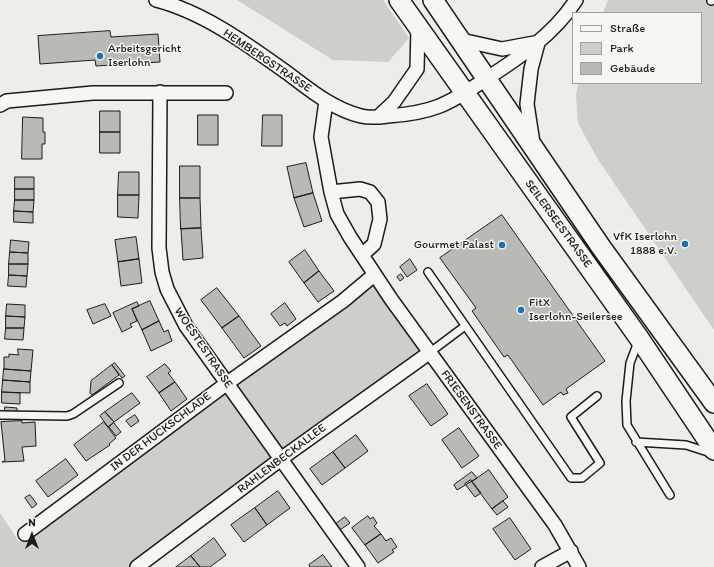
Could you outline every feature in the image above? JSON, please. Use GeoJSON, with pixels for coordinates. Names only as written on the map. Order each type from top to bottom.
{"type":"FeatureCollection","features":[{"type":"Feature","properties":{"kind":"main road","name":"SEILERSEESTRASSE"},"geometry":{"type":"LineString","coordinates":[[399,0],[639,338],[714,450]]}},
{"type":"Feature","properties":{"kind":"main road","name":"SEILERSEESTRASSE"},"geometry":{"type":"LineString","coordinates":[[433,0],[601,247],[714,403]]}},
{"type":"Feature","properties":{"kind":"street","name":"HEMBERGSTRASSE"},"geometry":{"type":"LineString","coordinates":[[156,0],[187,12],[218,27],[279,67],[326,101],[342,110],[362,117],[417,114],[442,106],[538,43],[570,10],[576,0]]}},
{"type":"Feature","properties":{"kind":"street"},"geometry":{"type":"LineString","coordinates":[[378,117],[394,102],[417,69],[418,27]]}},
{"type":"Feature","properties":{"kind":"street"},"geometry":{"type":"LineString","coordinates":[[461,40],[502,49],[538,43],[530,69],[527,104],[535,150]]}},
{"type":"Feature","properties":{"kind":"street","name":"WOESTESTRASSE"},"geometry":{"type":"LineString","coordinates":[[160,92],[159,248],[162,272],[172,303],[182,321],[226,384],[358,567]]}},
{"type":"Feature","properties":{"kind":"street"},"geometry":{"type":"LineString","coordinates":[[0,105],[7,101],[93,93],[226,93]]}},
{"type":"Feature","properties":{"kind":"street","name":"FRIESENSTRASSE"},"geometry":{"type":"LineString","coordinates":[[326,101],[321,136],[331,192],[337,214],[374,275],[534,496],[571,551],[579,567]]}},
{"type":"Feature","properties":{"kind":"street"},"geometry":{"type":"LineString","coordinates":[[331,192],[360,189],[370,192],[378,202],[380,219],[374,244],[362,255]]}},
{"type":"Feature","properties":{"kind":"street","name":"IN DER HUCKSCHLADE"},"geometry":{"type":"LineString","coordinates":[[25,534],[226,384],[343,301],[374,275]]}},
{"type":"Feature","properties":{"kind":"street","name":"RAHLENBECKALLEE"},"geometry":{"type":"LineString","coordinates":[[137,567],[429,352]]}},
{"type":"Feature","properties":{"kind":"street"},"geometry":{"type":"LineString","coordinates":[[542,567],[571,551]]}},
{"type":"Feature","properties":{"kind":"lane"},"geometry":{"type":"LineString","coordinates":[[428,272],[570,478],[582,478],[600,463],[571,417],[597,396]]}},
{"type":"Feature","properties":{"kind":"lane"},"geometry":{"type":"LineString","coordinates":[[429,352],[465,326]]}},
{"type":"Feature","properties":{"kind":"lane"},"geometry":{"type":"LineString","coordinates":[[639,338],[630,363],[626,401],[627,425],[636,442],[654,467],[670,496]]}},
{"type":"Feature","properties":{"kind":"lane"},"geometry":{"type":"LineString","coordinates":[[0,415],[67,416],[73,414],[119,383]]}},
{"type":"Feature","properties":{"kind":"lane"},"geometry":{"type":"LineString","coordinates":[[636,442],[686,445],[714,454]]}},
{"type":"Feature","properties":{"kind":"green space"},"geometry":{"type":"Polygon","coordinates":[[[237,0],[383,0],[409,38],[388,62],[333,60],[237,0]]]}},
{"type":"Feature","properties":{"kind":"green space","name":"VfK Iserlohn 1888 e.V."},"geometry":{"type":"Polygon","coordinates":[[[608,0],[714,0],[714,330],[597,158],[578,123],[576,95],[578,84],[702,84],[702,12],[603,12],[608,0]]]}},
{"type":"Feature","properties":{"kind":"green space"},"geometry":{"type":"Polygon","coordinates":[[[374,281],[425,352],[132,567],[0,567],[0,513],[19,542],[374,281]]]}},
{"type":"Feature","properties":{"kind":"building"},"geometry":{"type":"Polygon","coordinates":[[[110,31],[111,37],[158,34],[160,62],[96,66],[95,60],[40,64],[38,36],[110,31]]]}},
{"type":"Feature","properties":{"kind":"building"},"geometry":{"type":"Polygon","coordinates":[[[100,111],[120,111],[120,132],[100,132],[100,111]]]}},
{"type":"Feature","properties":{"kind":"building"},"geometry":{"type":"Polygon","coordinates":[[[198,115],[218,115],[218,145],[198,145],[198,115]]]}},
{"type":"Feature","properties":{"kind":"building"},"geometry":{"type":"Polygon","coordinates":[[[263,115],[282,115],[282,146],[262,146],[263,115]]]}},
{"type":"Feature","properties":{"kind":"building"},"geometry":{"type":"Polygon","coordinates":[[[23,117],[43,118],[45,144],[42,144],[42,159],[22,159],[23,117]]]}},
{"type":"Feature","properties":{"kind":"building"},"geometry":{"type":"Polygon","coordinates":[[[100,132],[120,132],[120,153],[100,153],[100,132]]]}},
{"type":"Feature","properties":{"kind":"building"},"geometry":{"type":"Polygon","coordinates":[[[306,163],[313,193],[294,198],[287,167],[306,163]]]}},
{"type":"Feature","properties":{"kind":"building"},"geometry":{"type":"Polygon","coordinates":[[[180,166],[200,166],[200,198],[180,198],[180,166]]]}},
{"type":"Feature","properties":{"kind":"building"},"geometry":{"type":"Polygon","coordinates":[[[119,172],[139,172],[139,195],[118,195],[119,172]]]}},
{"type":"Feature","properties":{"kind":"building"},"geometry":{"type":"Polygon","coordinates":[[[15,177],[34,177],[34,189],[15,189],[15,177]]]}},
{"type":"Feature","properties":{"kind":"building"},"geometry":{"type":"Polygon","coordinates":[[[15,189],[34,189],[34,200],[15,200],[15,189]]]}},
{"type":"Feature","properties":{"kind":"building"},"geometry":{"type":"Polygon","coordinates":[[[313,193],[322,221],[304,227],[294,198],[313,193]]]}},
{"type":"Feature","properties":{"kind":"building"},"geometry":{"type":"Polygon","coordinates":[[[118,195],[139,195],[138,218],[118,217],[118,195]]]}},
{"type":"Feature","properties":{"kind":"building"},"geometry":{"type":"Polygon","coordinates":[[[180,198],[200,198],[201,228],[181,229],[180,198]]]}},
{"type":"Feature","properties":{"kind":"building"},"geometry":{"type":"Polygon","coordinates":[[[15,200],[34,200],[33,212],[14,211],[15,200]]]}},
{"type":"Feature","properties":{"kind":"building"},"geometry":{"type":"Polygon","coordinates":[[[14,211],[33,212],[33,223],[14,222],[14,211]]]}},
{"type":"Feature","properties":{"kind":"building","name":"FitX Iserlohn-Seilersee"},"geometry":{"type":"Polygon","coordinates":[[[502,215],[605,361],[566,389],[568,393],[563,395],[561,392],[543,405],[508,355],[504,357],[472,311],[476,308],[440,258],[502,215]]]}},
{"type":"Feature","properties":{"kind":"building"},"geometry":{"type":"Polygon","coordinates":[[[201,228],[203,258],[183,260],[181,229],[201,228]]]}},
{"type":"Feature","properties":{"kind":"building"},"geometry":{"type":"Polygon","coordinates":[[[136,237],[139,259],[118,262],[115,240],[136,237]]]}},
{"type":"Feature","properties":{"kind":"building"},"geometry":{"type":"Polygon","coordinates":[[[11,240],[29,242],[28,253],[10,252],[11,240]]]}},
{"type":"Feature","properties":{"kind":"building"},"geometry":{"type":"Polygon","coordinates":[[[305,250],[319,271],[304,283],[289,262],[305,250]]]}},
{"type":"Feature","properties":{"kind":"building"},"geometry":{"type":"Polygon","coordinates":[[[10,252],[28,253],[28,264],[9,264],[10,252]]]}},
{"type":"Feature","properties":{"kind":"building"},"geometry":{"type":"Polygon","coordinates":[[[139,259],[142,283],[121,286],[118,262],[139,259]]]}},
{"type":"Feature","properties":{"kind":"building"},"geometry":{"type":"Polygon","coordinates":[[[410,259],[417,270],[407,277],[400,267],[410,259]]]}},
{"type":"Feature","properties":{"kind":"building"},"geometry":{"type":"Polygon","coordinates":[[[9,264],[28,264],[27,276],[9,275],[9,264]]]}},
{"type":"Feature","properties":{"kind":"building"},"geometry":{"type":"Polygon","coordinates":[[[319,271],[334,291],[318,302],[304,283],[319,271]]]}},
{"type":"Feature","properties":{"kind":"building"},"geometry":{"type":"Polygon","coordinates":[[[401,274],[404,278],[400,281],[397,277],[401,274]]]}},
{"type":"Feature","properties":{"kind":"building"},"geometry":{"type":"Polygon","coordinates":[[[9,275],[27,276],[26,287],[8,286],[9,275]]]}},
{"type":"Feature","properties":{"kind":"building"},"geometry":{"type":"Polygon","coordinates":[[[217,288],[239,316],[222,328],[201,300],[217,288]]]}},
{"type":"Feature","properties":{"kind":"building"},"geometry":{"type":"Polygon","coordinates":[[[150,301],[159,321],[142,330],[132,309],[150,301]]]}},
{"type":"Feature","properties":{"kind":"building"},"geometry":{"type":"Polygon","coordinates":[[[137,302],[139,306],[132,309],[137,321],[130,324],[132,327],[122,332],[113,313],[137,302]]]}},
{"type":"Feature","properties":{"kind":"building"},"geometry":{"type":"Polygon","coordinates":[[[285,303],[296,319],[287,326],[285,323],[280,326],[271,314],[285,303]]]}},
{"type":"Feature","properties":{"kind":"building"},"geometry":{"type":"Polygon","coordinates":[[[7,304],[25,305],[25,317],[6,316],[7,304]]]}},
{"type":"Feature","properties":{"kind":"building"},"geometry":{"type":"Polygon","coordinates":[[[105,304],[111,316],[93,324],[87,310],[105,304]]]}},
{"type":"Feature","properties":{"kind":"building"},"geometry":{"type":"Polygon","coordinates":[[[6,316],[25,317],[24,328],[6,328],[6,316]]]}},
{"type":"Feature","properties":{"kind":"building"},"geometry":{"type":"Polygon","coordinates":[[[239,316],[261,346],[244,358],[222,328],[239,316]]]}},
{"type":"Feature","properties":{"kind":"building"},"geometry":{"type":"Polygon","coordinates":[[[159,321],[164,332],[168,330],[172,341],[151,351],[142,330],[159,321]]]}},
{"type":"Feature","properties":{"kind":"building"},"geometry":{"type":"Polygon","coordinates":[[[6,328],[24,328],[23,340],[5,339],[6,328]]]}},
{"type":"Feature","properties":{"kind":"building"},"geometry":{"type":"Polygon","coordinates":[[[18,349],[33,350],[31,371],[4,369],[4,357],[9,357],[9,354],[18,355],[18,349]]]}},
{"type":"Feature","properties":{"kind":"building"},"geometry":{"type":"Polygon","coordinates":[[[115,363],[125,376],[122,378],[112,365],[115,363]]]}},
{"type":"Feature","properties":{"kind":"building"},"geometry":{"type":"Polygon","coordinates":[[[165,364],[171,371],[168,373],[175,382],[159,393],[147,377],[165,364]]]}},
{"type":"Feature","properties":{"kind":"building"},"geometry":{"type":"Polygon","coordinates":[[[112,365],[119,375],[92,395],[90,393],[91,381],[112,365]]]}},
{"type":"Feature","properties":{"kind":"building"},"geometry":{"type":"Polygon","coordinates":[[[4,369],[31,371],[30,382],[3,380],[4,369]]]}},
{"type":"Feature","properties":{"kind":"building"},"geometry":{"type":"Polygon","coordinates":[[[3,380],[30,382],[30,393],[2,392],[3,380]]]}},
{"type":"Feature","properties":{"kind":"building"},"geometry":{"type":"Polygon","coordinates":[[[175,382],[187,399],[171,411],[159,393],[175,382]]]}},
{"type":"Feature","properties":{"kind":"building"},"geometry":{"type":"Polygon","coordinates":[[[427,384],[448,414],[431,426],[409,396],[427,384]]]}},
{"type":"Feature","properties":{"kind":"building"},"geometry":{"type":"Polygon","coordinates":[[[2,392],[20,393],[20,404],[2,403],[2,392]]]}},
{"type":"Feature","properties":{"kind":"building"},"geometry":{"type":"Polygon","coordinates":[[[132,393],[140,403],[114,422],[105,412],[132,393]]]}},
{"type":"Feature","properties":{"kind":"building"},"geometry":{"type":"Polygon","coordinates":[[[5,407],[17,408],[17,413],[5,413],[5,407]]]}},
{"type":"Feature","properties":{"kind":"building"},"geometry":{"type":"Polygon","coordinates":[[[105,412],[114,422],[108,427],[100,416],[105,412]]]}},
{"type":"Feature","properties":{"kind":"building"},"geometry":{"type":"Polygon","coordinates":[[[135,415],[139,421],[131,427],[126,421],[135,415]]]}},
{"type":"Feature","properties":{"kind":"building"},"geometry":{"type":"Polygon","coordinates":[[[22,421],[22,423],[35,422],[36,446],[22,447],[24,461],[2,462],[5,461],[1,422],[22,421]]]}},
{"type":"Feature","properties":{"kind":"building"},"geometry":{"type":"Polygon","coordinates":[[[104,422],[116,438],[109,444],[110,445],[86,461],[74,445],[104,422]]]}},
{"type":"Feature","properties":{"kind":"building"},"geometry":{"type":"Polygon","coordinates":[[[114,423],[121,432],[116,436],[109,427],[114,423]]]}},
{"type":"Feature","properties":{"kind":"building"},"geometry":{"type":"Polygon","coordinates":[[[459,428],[479,456],[462,468],[442,440],[459,428]]]}},
{"type":"Feature","properties":{"kind":"building"},"geometry":{"type":"Polygon","coordinates":[[[356,435],[368,451],[345,468],[333,452],[356,435]]]}},
{"type":"Feature","properties":{"kind":"building"},"geometry":{"type":"Polygon","coordinates":[[[333,452],[345,468],[322,485],[310,469],[333,452]]]}},
{"type":"Feature","properties":{"kind":"building"},"geometry":{"type":"Polygon","coordinates":[[[66,459],[78,475],[48,497],[36,481],[66,459]]]}},
{"type":"Feature","properties":{"kind":"building"},"geometry":{"type":"Polygon","coordinates":[[[489,470],[508,497],[492,509],[472,482],[489,470]]]}},
{"type":"Feature","properties":{"kind":"building"},"geometry":{"type":"Polygon","coordinates":[[[472,472],[477,478],[457,490],[454,485],[472,472]]]}},
{"type":"Feature","properties":{"kind":"building"},"geometry":{"type":"Polygon","coordinates":[[[471,480],[481,493],[475,497],[465,484],[471,480]]]}},
{"type":"Feature","properties":{"kind":"building"},"geometry":{"type":"Polygon","coordinates":[[[278,491],[290,508],[267,525],[255,508],[278,491]]]}},
{"type":"Feature","properties":{"kind":"building"},"geometry":{"type":"Polygon","coordinates":[[[30,495],[37,504],[32,508],[25,498],[30,495]]]}},
{"type":"Feature","properties":{"kind":"building"},"geometry":{"type":"Polygon","coordinates":[[[503,501],[508,507],[497,515],[492,509],[503,501]]]}},
{"type":"Feature","properties":{"kind":"building"},"geometry":{"type":"Polygon","coordinates":[[[255,508],[267,525],[244,542],[231,525],[255,508]]]}},
{"type":"Feature","properties":{"kind":"building"},"geometry":{"type":"Polygon","coordinates":[[[368,516],[370,519],[373,517],[377,523],[374,526],[381,534],[365,545],[352,528],[368,516]]]}},
{"type":"Feature","properties":{"kind":"building"},"geometry":{"type":"Polygon","coordinates":[[[345,517],[350,523],[340,530],[336,524],[345,517]]]}},
{"type":"Feature","properties":{"kind":"building"},"geometry":{"type":"Polygon","coordinates":[[[510,518],[531,549],[515,560],[493,529],[510,518]]]}},
{"type":"Feature","properties":{"kind":"building"},"geometry":{"type":"Polygon","coordinates":[[[381,534],[386,541],[391,538],[397,547],[392,550],[394,552],[378,563],[365,545],[381,534]]]}},
{"type":"Feature","properties":{"kind":"building"},"geometry":{"type":"Polygon","coordinates":[[[214,538],[226,555],[210,567],[200,567],[191,556],[214,538]]]}},
{"type":"Feature","properties":{"kind":"building"},"geometry":{"type":"Polygon","coordinates":[[[323,555],[332,567],[310,567],[309,565],[323,555]]]}},
{"type":"Feature","properties":{"kind":"building"},"geometry":{"type":"Polygon","coordinates":[[[191,556],[200,567],[176,567],[191,556]]]}},
{"type":"Feature","properties":{"kind":"place","name":"Arbeitsgericht Iserlohn"},"geometry":{"type":"Point","coordinates":[100,56]}},
{"type":"Feature","properties":{"kind":"place","name":"VfK Iserlohn 1888 e.V."},"geometry":{"type":"Point","coordinates":[685,244]}},
{"type":"Feature","properties":{"kind":"place","name":"Gourmet Palast"},"geometry":{"type":"Point","coordinates":[502,245]}},
{"type":"Feature","properties":{"kind":"place","name":"FitX Iserlohn-Seilersee"},"geometry":{"type":"Point","coordinates":[521,310]}}]}
